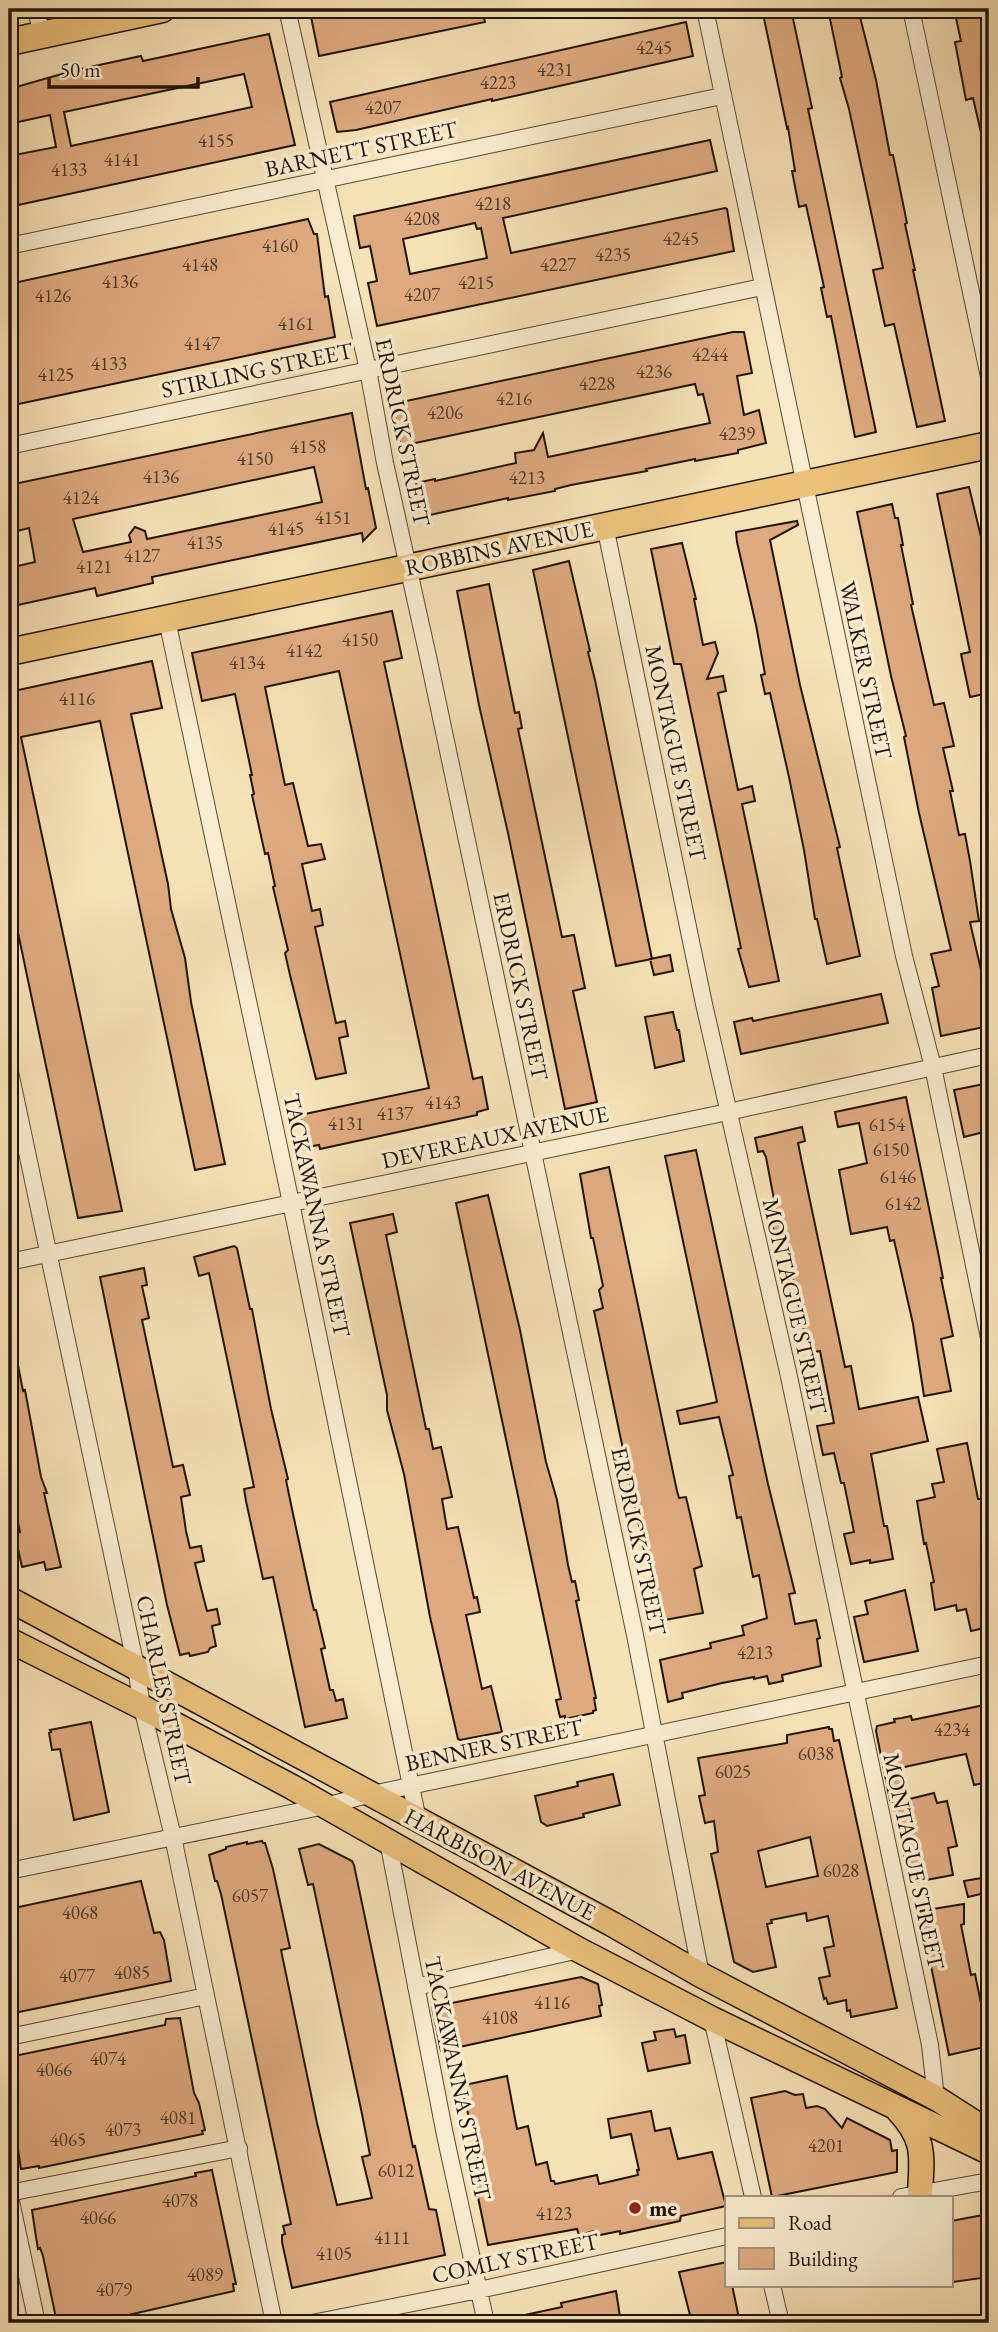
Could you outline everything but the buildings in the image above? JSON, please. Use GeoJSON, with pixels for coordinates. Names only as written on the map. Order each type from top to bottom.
{"type":"FeatureCollection","features":[{"type":"Feature","properties":{"kind":"highway"},"geometry":{"type":"LineString","coordinates":[[9,41],[162,9]]}},
{"type":"Feature","properties":{"kind":"highway","name":"ROBBINS AVENUE"},"geometry":{"type":"LineString","coordinates":[[9,652],[989,446]]}},
{"type":"Feature","properties":{"kind":"main road","name":"HARBISON AVENUE"},"geometry":{"type":"LineString","coordinates":[[9,1599],[701,1975],[936,2098],[989,2132]]}},
{"type":"Feature","properties":{"kind":"main road","name":"HARBISON AVENUE"},"geometry":{"type":"LineString","coordinates":[[9,1640],[142,1707],[325,1806],[579,1950],[712,2019],[989,2152]]}},
{"type":"Feature","properties":{"kind":"main road"},"geometry":{"type":"LineString","coordinates":[[895,2107],[913,2126],[922,2155],[911,2195]]}},
{"type":"Feature","properties":{"kind":"street"},"geometry":{"type":"LineString","coordinates":[[36,9],[42,34]]}},
{"type":"Feature","properties":{"kind":"street","name":"ERDRICK STREET"},"geometry":{"type":"LineString","coordinates":[[287,9],[368,370],[534,1153],[656,1734],[701,1975]]}},
{"type":"Feature","properties":{"kind":"street","name":"WALKER STREET"},"geometry":{"type":"LineString","coordinates":[[705,9],[901,943],[933,1067],[989,1338]]}},
{"type":"Feature","properties":{"kind":"street"},"geometry":{"type":"LineString","coordinates":[[911,9],[989,377]]}},
{"type":"Feature","properties":{"kind":"street","name":"BARNETT STREET"},"geometry":{"type":"LineString","coordinates":[[9,246],[722,96]]}},
{"type":"Feature","properties":{"kind":"street","name":"STIRLING STREET"},"geometry":{"type":"LineString","coordinates":[[9,446],[762,287]]}},
{"type":"Feature","properties":{"kind":"street","name":"MONTAGUE STREET"},"geometry":{"type":"LineString","coordinates":[[605,526],[728,1112],[788,1372],[930,2045],[936,2098]]}},
{"type":"Feature","properties":{"kind":"street","name":"TACKAWANNA STREET"},"geometry":{"type":"LineString","coordinates":[[167,620],[418,1820]]}},
{"type":"Feature","properties":{"kind":"street","name":"DEVEREAUX AVENUE"},"geometry":{"type":"LineString","coordinates":[[9,1262],[989,1055]]}},
{"type":"Feature","properties":{"kind":"street","name":"CHARLES STREET"},"geometry":{"type":"LineString","coordinates":[[9,1067],[274,2323]]}},
{"type":"Feature","properties":{"kind":"street","name":"BENNER STREET"},"geometry":{"type":"LineString","coordinates":[[9,1871],[989,1664]]}},
{"type":"Feature","properties":{"kind":"street","name":"TACKAWANNA STREET"},"geometry":{"type":"LineString","coordinates":[[388,1841],[486,2323]]}},
{"type":"Feature","properties":{"kind":"street"},"geometry":{"type":"LineString","coordinates":[[416,1987],[579,1950]]}},
{"type":"Feature","properties":{"kind":"street"},"geometry":{"type":"LineString","coordinates":[[9,2037],[206,1996]]}},
{"type":"Feature","properties":{"kind":"street"},"geometry":{"type":"LineString","coordinates":[[712,2019],[754,2196]]}},
{"type":"Feature","properties":{"kind":"street"},"geometry":{"type":"LineString","coordinates":[[37,2323],[9,2193],[239,2148]]}},
{"type":"Feature","properties":{"kind":"street"},"geometry":{"type":"LineString","coordinates":[[911,2195],[989,2181]]}},
{"type":"Feature","properties":{"kind":"street","name":"COMLY STREET"},"geometry":{"type":"LineString","coordinates":[[312,2323],[725,2236]]}},
{"type":"Feature","properties":{"kind":"street"},"geometry":{"type":"LineString","coordinates":[[772,2286],[780,2323]]}},
{"type":"Feature","properties":{"kind":"place","name":"me"},"geometry":{"type":"Point","coordinates":[635,2208]}}]}
